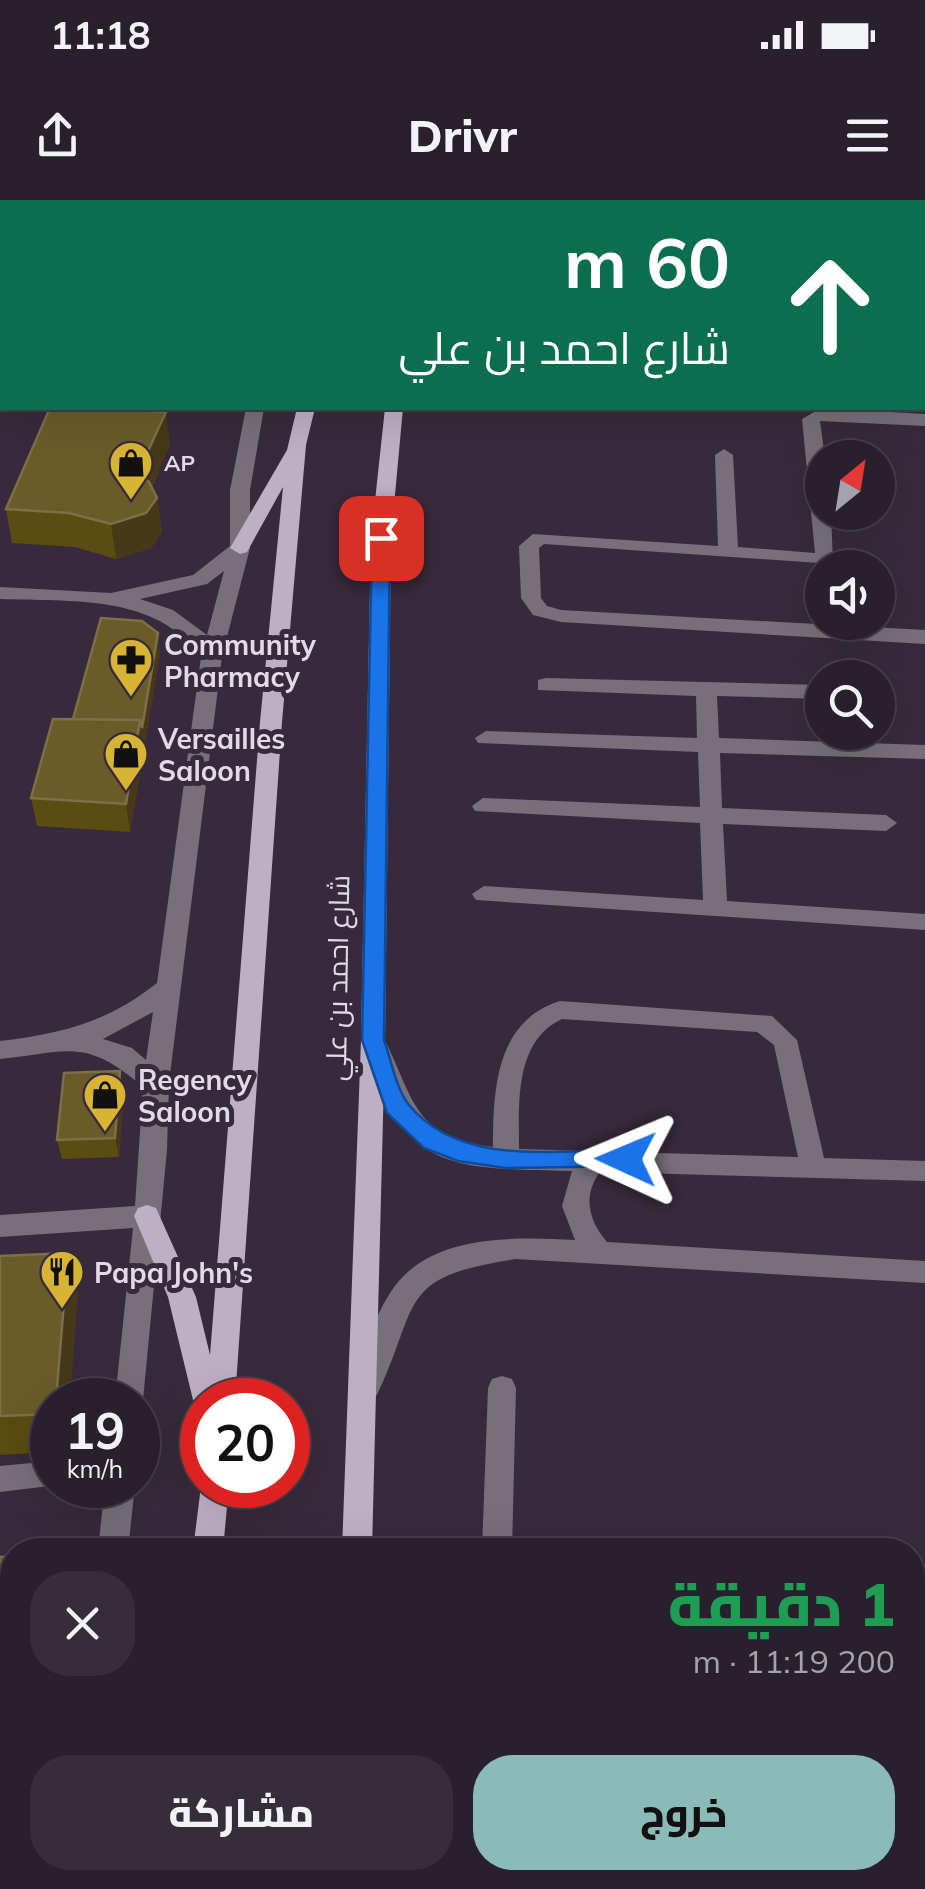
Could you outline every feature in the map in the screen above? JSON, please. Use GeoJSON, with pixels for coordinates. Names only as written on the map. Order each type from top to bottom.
{"type":"FeatureCollection","features":[{"type":"Feature","properties":{"kind":"main road"},"geometry":{"type":"LineString","coordinates":[[222,1378],[271,722],[297,445],[306,410]]}},
{"type":"Feature","properties":{"kind":"main road","name":"شارع احمد بن علي"},"geometry":{"type":"LineString","coordinates":[[356,1538],[373,1040],[381,538],[394,410]]}},
{"type":"Feature","properties":{"kind":"main road"},"geometry":{"type":"LineString","coordinates":[[240,548],[297,445]]}},
{"type":"Feature","properties":{"kind":"main road"},"geometry":{"type":"LineString","coordinates":[[147,1216],[182,1297],[202,1378]]}},
{"type":"Feature","properties":{"kind":"main road"},"geometry":{"type":"LineString","coordinates":[[209,1538],[212,1508]]}},
{"type":"Feature","properties":{"kind":"street"},"geometry":{"type":"LineString","coordinates":[[130,1378],[156,1083],[212,656],[240,548],[240,490],[255,410]]}},
{"type":"Feature","properties":{"kind":"street"},"geometry":{"type":"LineString","coordinates":[[825,550],[811,419],[821,413],[925,420]]}},
{"type":"Feature","properties":{"kind":"street"},"geometry":{"type":"LineString","coordinates":[[724,456],[728,552]]}},
{"type":"Feature","properties":{"kind":"street"},"geometry":{"type":"LineString","coordinates":[[805,561],[540,538],[529,546],[532,598],[540,610],[561,616],[805,627]]}},
{"type":"Feature","properties":{"kind":"street"},"geometry":{"type":"LineString","coordinates":[[107,599],[200,580],[240,548]]}},
{"type":"Feature","properties":{"kind":"street"},"geometry":{"type":"LineString","coordinates":[[0,593],[107,599],[152,609],[187,626],[212,656]]}},
{"type":"Feature","properties":{"kind":"street"},"geometry":{"type":"LineString","coordinates":[[895,635],[925,638]]}},
{"type":"Feature","properties":{"kind":"street"},"geometry":{"type":"LineString","coordinates":[[546,685],[805,692]]}},
{"type":"Feature","properties":{"kind":"street"},"geometry":{"type":"LineString","coordinates":[[706,689],[714,906]]}},
{"type":"Feature","properties":{"kind":"street"},"geometry":{"type":"LineString","coordinates":[[486,738],[925,752]]}},
{"type":"Feature","properties":{"kind":"street"},"geometry":{"type":"LineString","coordinates":[[483,806],[886,823]]}},
{"type":"Feature","properties":{"kind":"street"},"geometry":{"type":"LineString","coordinates":[[484,894],[925,922]]}},
{"type":"Feature","properties":{"kind":"street"},"geometry":{"type":"LineString","coordinates":[[0,1050],[78,1042],[130,1017],[172,984]]}},
{"type":"Feature","properties":{"kind":"street"},"geometry":{"type":"LineString","coordinates":[[506,1159],[506,1097],[519,1046],[536,1021],[560,1010],[762,1024],[775,1031],[785,1040],[813,1166]]}},
{"type":"Feature","properties":{"kind":"street"},"geometry":{"type":"LineString","coordinates":[[373,1040],[396,1107],[432,1142],[458,1152],[506,1159],[925,1170]]}},
{"type":"Feature","properties":{"kind":"street"},"geometry":{"type":"LineString","coordinates":[[78,1042],[124,1055],[156,1083]]}},
{"type":"Feature","properties":{"kind":"street"},"geometry":{"type":"LineString","coordinates":[[595,1159],[580,1176],[574,1205],[583,1235],[599,1252]]}},
{"type":"Feature","properties":{"kind":"street"},"geometry":{"type":"LineString","coordinates":[[0,1226],[147,1216]]}},
{"type":"Feature","properties":{"kind":"street"},"geometry":{"type":"LineString","coordinates":[[361,1405],[389,1315],[407,1287],[448,1259],[497,1250],[599,1252],[925,1272]]}},
{"type":"Feature","properties":{"kind":"street"},"geometry":{"type":"LineString","coordinates":[[496,1538],[502,1388]]}},
{"type":"Feature","properties":{"kind":"street"},"geometry":{"type":"LineString","coordinates":[[0,1479],[30,1476]]}},
{"type":"Feature","properties":{"kind":"street"},"geometry":{"type":"LineString","coordinates":[[114,1538],[118,1508]]}},
{"type":"Feature","properties":{"kind":"building"},"geometry":{"type":"Polygon","coordinates":[[[49,410],[166,412],[137,475],[149,482],[157,498],[146,513],[111,524],[69,513],[6,509],[49,410]]]}},
{"type":"Feature","properties":{"kind":"building"},"geometry":{"type":"Polygon","coordinates":[[[101,618],[142,621],[158,633],[142,728],[140,720],[73,719],[101,618]]]}},
{"type":"Feature","properties":{"kind":"building"},"geometry":{"type":"Polygon","coordinates":[[[53,719],[140,720],[126,804],[31,798],[53,719]]]}},
{"type":"Feature","properties":{"kind":"building"},"geometry":{"type":"Polygon","coordinates":[[[120,1071],[115,1138],[57,1140],[64,1073],[120,1071]]]}},
{"type":"Feature","properties":{"kind":"building"},"geometry":{"type":"Polygon","coordinates":[[[68,1253],[58,1378],[30,1378],[30,1415],[0,1416],[0,1256],[68,1253]]]}},
{"type":"Feature","properties":{"kind":"place","name":"AP"},"geometry":{"type":"Point","coordinates":[131,501]}},
{"type":"Feature","properties":{"kind":"place","name":"Community Pharmacy"},"geometry":{"type":"Point","coordinates":[131,698]}},
{"type":"Feature","properties":{"kind":"place","name":"Versailles Saloon"},"geometry":{"type":"Point","coordinates":[126,792]}},
{"type":"Feature","properties":{"kind":"place","name":"Regency Saloon"},"geometry":{"type":"Point","coordinates":[105,1133]}},
{"type":"Feature","properties":{"kind":"place","name":"Papa John's"},"geometry":{"type":"Point","coordinates":[62,1310]}},
{"type":"Feature","properties":{"kind":"route"},"geometry":{"type":"LineString","coordinates":[[381,538],[374,778],[373,1040],[396,1107],[432,1142],[458,1152],[506,1159],[626,1159]]}}]}
